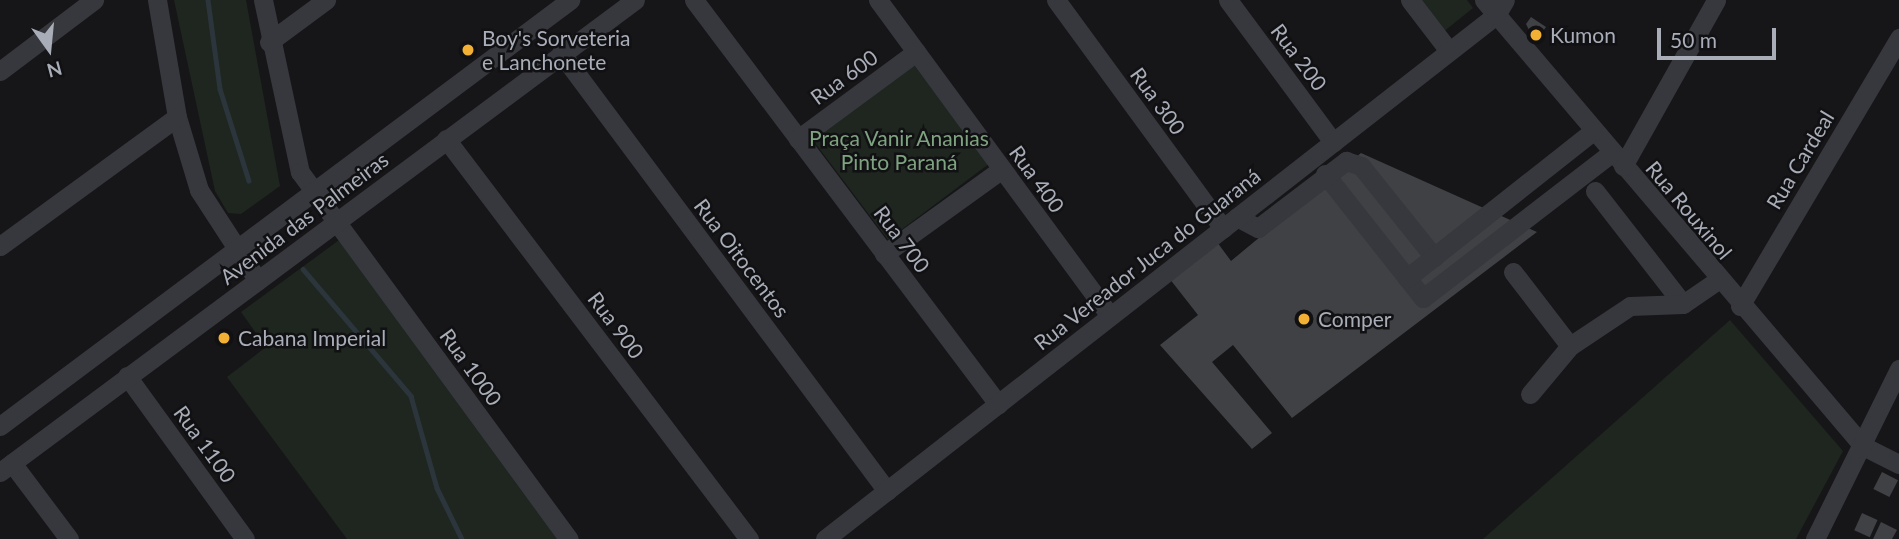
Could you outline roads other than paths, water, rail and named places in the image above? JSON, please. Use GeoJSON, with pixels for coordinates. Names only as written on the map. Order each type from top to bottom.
{"type":"FeatureCollection","features":[{"type":"Feature","properties":{"kind":"street"},"geometry":{"type":"LineString","coordinates":[[0,71],[94,0]]}},
{"type":"Feature","properties":{"kind":"street"},"geometry":{"type":"LineString","coordinates":[[158,0],[177,117],[199,190],[235,253],[258,281]]}},
{"type":"Feature","properties":{"kind":"street","name":"Rua 1000"},"geometry":{"type":"LineString","coordinates":[[263,0],[293,156],[336,222],[569,539]]}},
{"type":"Feature","properties":{"kind":"street"},"geometry":{"type":"LineString","coordinates":[[269,42],[326,0]]}},
{"type":"Feature","properties":{"kind":"street","name":"Avenida das Palmeiras"},"geometry":{"type":"LineString","coordinates":[[0,426],[235,253],[570,0]]}},
{"type":"Feature","properties":{"kind":"street","name":"Avenida das Palmeiras"},"geometry":{"type":"LineString","coordinates":[[6,467],[635,0]]}},
{"type":"Feature","properties":{"kind":"street","name":"Rua 700"},"geometry":{"type":"LineString","coordinates":[[694,0],[998,404]]}},
{"type":"Feature","properties":{"kind":"street","name":"Rua 400"},"geometry":{"type":"LineString","coordinates":[[878,0],[1110,316]]}},
{"type":"Feature","properties":{"kind":"street","name":"Rua 300"},"geometry":{"type":"LineString","coordinates":[[1056,0],[1230,223]]}},
{"type":"Feature","properties":{"kind":"street","name":"Rua 200"},"geometry":{"type":"LineString","coordinates":[[1228,0],[1333,142]]}},
{"type":"Feature","properties":{"kind":"street"},"geometry":{"type":"LineString","coordinates":[[1410,0],[1449,51]]}},
{"type":"Feature","properties":{"kind":"street"},"geometry":{"type":"LineString","coordinates":[[1325,174],[1423,298],[1617,159],[1716,0]]}},
{"type":"Feature","properties":{"kind":"street","name":"Rua Vereador Juca do Guaraná"},"geometry":{"type":"LineString","coordinates":[[829,538],[1449,51],[1495,5]]}},
{"type":"Feature","properties":{"kind":"street","name":"Rua Rouxinol"},"geometry":{"type":"LineString","coordinates":[[1495,5],[1593,131],[1740,306],[1863,446]]}},
{"type":"Feature","properties":{"kind":"street","name":"Rua Cardeal"},"geometry":{"type":"LineString","coordinates":[[1740,306],[1899,38]]}},
{"type":"Feature","properties":{"kind":"street","name":"Rua 600"},"geometry":{"type":"LineString","coordinates":[[798,139],[916,52]]}},
{"type":"Feature","properties":{"kind":"street","name":"Rua Oitocentos"},"geometry":{"type":"LineString","coordinates":[[561,53],[887,491]]}},
{"type":"Feature","properties":{"kind":"street"},"geometry":{"type":"LineString","coordinates":[[0,246],[177,117]]}},
{"type":"Feature","properties":{"kind":"street"},"geometry":{"type":"LineString","coordinates":[[1407,278],[1593,131]]}},
{"type":"Feature","properties":{"kind":"street","name":"Rua 900"},"geometry":{"type":"LineString","coordinates":[[446,139],[750,539]]}},
{"type":"Feature","properties":{"kind":"street"},"geometry":{"type":"LineString","coordinates":[[1230,223],[1258,228],[1325,174],[1346,161],[1362,166],[1434,257]]}},
{"type":"Feature","properties":{"kind":"street"},"geometry":{"type":"LineString","coordinates":[[884,254],[1002,169]]}},
{"type":"Feature","properties":{"kind":"street"},"geometry":{"type":"LineString","coordinates":[[1595,191],[1683,304]]}},
{"type":"Feature","properties":{"kind":"street"},"geometry":{"type":"LineString","coordinates":[[1513,272],[1570,346]]}},
{"type":"Feature","properties":{"kind":"street"},"geometry":{"type":"LineString","coordinates":[[1530,394],[1570,346],[1630,306],[1683,304],[1718,280]]}},
{"type":"Feature","properties":{"kind":"street","name":"Rua 1100"},"geometry":{"type":"LineString","coordinates":[[127,376],[245,539]]}},
{"type":"Feature","properties":{"kind":"street"},"geometry":{"type":"LineString","coordinates":[[1815,539],[1896,381]]}},
{"type":"Feature","properties":{"kind":"street"},"geometry":{"type":"LineString","coordinates":[[16,414],[35,444]]}},
{"type":"Feature","properties":{"kind":"street"},"geometry":{"type":"LineString","coordinates":[[1863,446],[1899,464]]}},
{"type":"Feature","properties":{"kind":"street"},"geometry":{"type":"LineString","coordinates":[[6,467],[69,539]]}},
{"type":"Feature","properties":{"kind":"waterway"},"geometry":{"type":"LineString","coordinates":[[208,0],[220,89],[249,181]]}},
{"type":"Feature","properties":{"kind":"waterway"},"geometry":{"type":"LineString","coordinates":[[303,269],[411,396],[437,488],[462,539]]}},
{"type":"Feature","properties":{"kind":"place","name":"Kumon"},"geometry":{"type":"Point","coordinates":[1536,35]}},
{"type":"Feature","properties":{"kind":"place","name":"Boy's Sorveteria e Lanchonete"},"geometry":{"type":"Point","coordinates":[468,50]}},
{"type":"Feature","properties":{"kind":"place","name":"Comper"},"geometry":{"type":"Point","coordinates":[1304,319]}},
{"type":"Feature","properties":{"kind":"place","name":"Cabana Imperial"},"geometry":{"type":"Point","coordinates":[224,338]}},
{"type":"Feature","properties":{"kind":"park label","name":"Praça Vanir Ananias Pinto Paraná"},"geometry":{"type":"Point","coordinates":[899,150]}}]}
